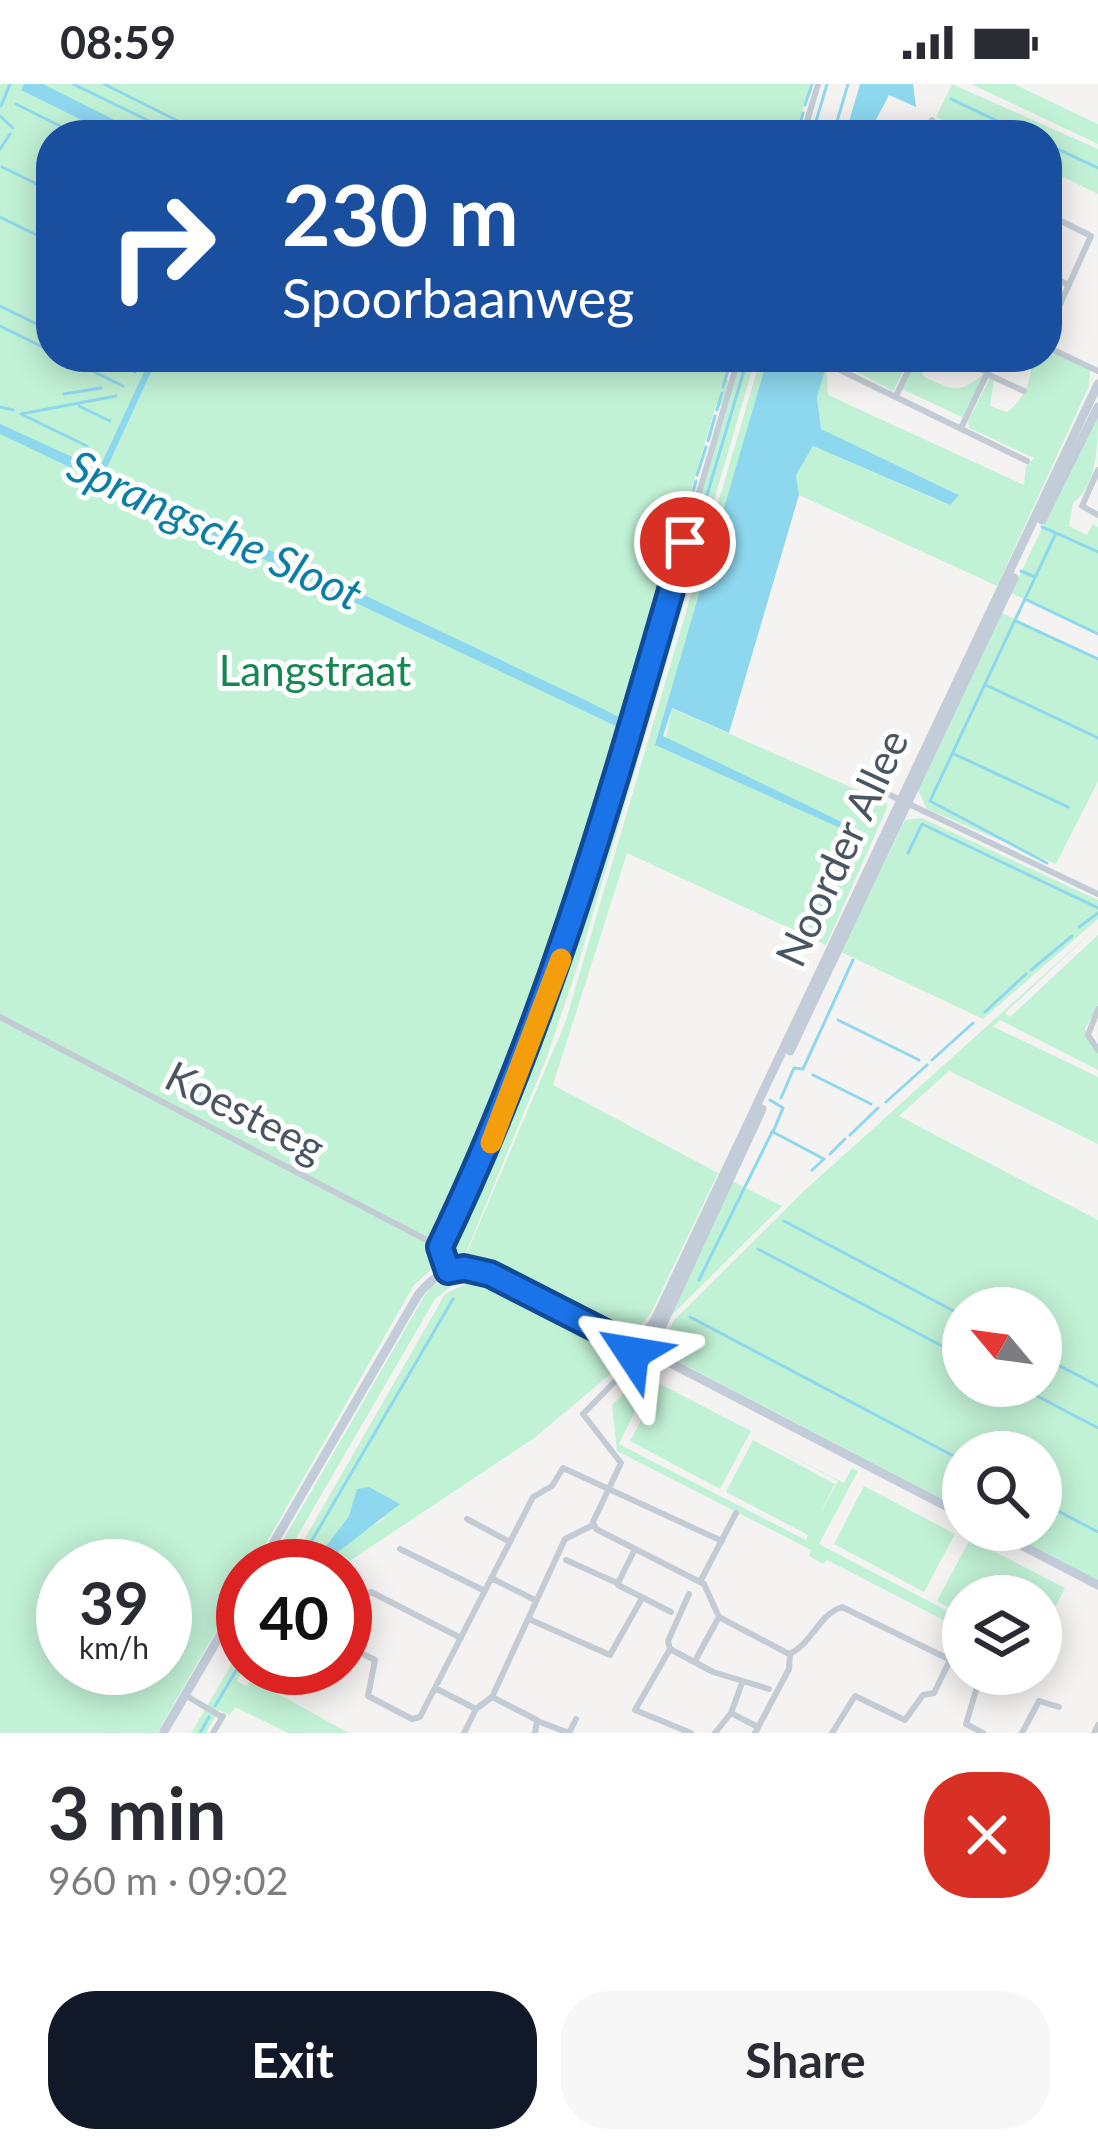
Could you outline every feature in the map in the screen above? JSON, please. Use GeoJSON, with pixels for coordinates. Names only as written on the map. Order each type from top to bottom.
{"type":"FeatureCollection","features":[{"type":"Feature","properties":{"kind":"street"},"geometry":{"type":"LineString","coordinates":[[807,120],[818,84]]}},
{"type":"Feature","properties":{"kind":"street"},"geometry":{"type":"LineString","coordinates":[[1062,222],[1090,236],[1062,300]]}},
{"type":"Feature","properties":{"kind":"street"},"geometry":{"type":"LineString","coordinates":[[1062,282],[1069,285]]}},
{"type":"Feature","properties":{"kind":"street"},"geometry":{"type":"LineString","coordinates":[[1062,354],[1098,371]]}},
{"type":"Feature","properties":{"kind":"street"},"geometry":{"type":"LineString","coordinates":[[448,1271],[440,1247],[504,1113],[560,964],[735,372]]}},
{"type":"Feature","properties":{"kind":"street"},"geometry":{"type":"LineString","coordinates":[[845,372],[1027,460]]}},
{"type":"Feature","properties":{"kind":"street"},"geometry":{"type":"LineString","coordinates":[[896,396],[908,372]]}},
{"type":"Feature","properties":{"kind":"street"},"geometry":{"type":"LineString","coordinates":[[961,428],[987,373],[1024,391]]}},
{"type":"Feature","properties":{"kind":"street","name":"Noorder Allee"},"geometry":{"type":"LineString","coordinates":[[650,1341],[1098,384]]}},
{"type":"Feature","properties":{"kind":"street","name":"Noorder Allee"},"geometry":{"type":"LineString","coordinates":[[900,800],[1098,406]]}},
{"type":"Feature","properties":{"kind":"street"},"geometry":{"type":"LineString","coordinates":[[1098,470],[1082,506],[1098,515]]}},
{"type":"Feature","properties":{"kind":"street"},"geometry":{"type":"LineString","coordinates":[[900,800],[1098,894]]}},
{"type":"Feature","properties":{"kind":"street"},"geometry":{"type":"LineString","coordinates":[[1098,1009],[1088,1035],[1098,1050]]}},
{"type":"Feature","properties":{"kind":"street","name":"Koesteeg"},"geometry":{"type":"LineString","coordinates":[[0,1017],[440,1247]]}},
{"type":"Feature","properties":{"kind":"street"},"geometry":{"type":"LineString","coordinates":[[276,1539],[418,1294],[448,1271],[464,1268],[490,1274],[633,1347],[650,1341],[657,1356],[942,1504]]}},
{"type":"Feature","properties":{"kind":"street"},"geometry":{"type":"LineString","coordinates":[[633,1347],[635,1361]]}},
{"type":"Feature","properties":{"kind":"street"},"geometry":{"type":"LineString","coordinates":[[635,1361],[649,1364],[657,1356]]}},
{"type":"Feature","properties":{"kind":"street"},"geometry":{"type":"LineString","coordinates":[[464,1733],[476,1709],[493,1697],[568,1535],[592,1525],[610,1488],[621,1463],[585,1419],[584,1410],[635,1361]]}},
{"type":"Feature","properties":{"kind":"street"},"geometry":{"type":"LineString","coordinates":[[368,1695],[412,1719],[420,1717],[532,1497],[552,1486],[563,1468],[722,1541]]}},
{"type":"Feature","properties":{"kind":"street"},"geometry":{"type":"LineString","coordinates":[[700,1582],[736,1513]]}},
{"type":"Feature","properties":{"kind":"street"},"geometry":{"type":"LineString","coordinates":[[466,1520],[510,1541]]}},
{"type":"Feature","properties":{"kind":"street"},"geometry":{"type":"LineString","coordinates":[[592,1525],[700,1582],[719,1617],[790,1654]]}},
{"type":"Feature","properties":{"kind":"street"},"geometry":{"type":"LineString","coordinates":[[400,1549],[484,1591]]}},
{"type":"Feature","properties":{"kind":"street"},"geometry":{"type":"LineString","coordinates":[[618,1583],[635,1550]]}},
{"type":"Feature","properties":{"kind":"street"},"geometry":{"type":"LineString","coordinates":[[1032,1551],[1098,1585]]}},
{"type":"Feature","properties":{"kind":"street"},"geometry":{"type":"LineString","coordinates":[[566,1560],[671,1612]]}},
{"type":"Feature","properties":{"kind":"street"},"geometry":{"type":"LineString","coordinates":[[491,1578],[535,1600]]}},
{"type":"Feature","properties":{"kind":"street"},"geometry":{"type":"LineString","coordinates":[[372,1593],[460,1638]]}},
{"type":"Feature","properties":{"kind":"street"},"geometry":{"type":"LineString","coordinates":[[689,1594],[668,1641],[670,1649],[635,1711],[691,1733]]}},
{"type":"Feature","properties":{"kind":"street"},"geometry":{"type":"LineString","coordinates":[[531,1620],[610,1655],[641,1600]]}},
{"type":"Feature","properties":{"kind":"street"},"geometry":{"type":"LineString","coordinates":[[790,1654],[802,1647],[827,1613],[842,1607],[942,1656]]}},
{"type":"Feature","properties":{"kind":"street"},"geometry":{"type":"LineString","coordinates":[[696,1659],[719,1617]]}},
{"type":"Feature","properties":{"kind":"street"},"geometry":{"type":"LineString","coordinates":[[192,1683],[216,1642]]}},
{"type":"Feature","properties":{"kind":"street"},"geometry":{"type":"LineString","coordinates":[[670,1649],[742,1683]]}},
{"type":"Feature","properties":{"kind":"street"},"geometry":{"type":"LineString","coordinates":[[731,1713],[757,1730],[789,1670],[790,1654]]}},
{"type":"Feature","properties":{"kind":"street"},"geometry":{"type":"LineString","coordinates":[[832,1733],[855,1696],[905,1720],[922,1695],[934,1693],[942,1676]]}},
{"type":"Feature","properties":{"kind":"street"},"geometry":{"type":"LineString","coordinates":[[715,1733],[731,1713],[742,1683],[750,1679],[769,1689]]}},
{"type":"Feature","properties":{"kind":"street"},"geometry":{"type":"LineString","coordinates":[[437,1689],[476,1709]]}},
{"type":"Feature","properties":{"kind":"street"},"geometry":{"type":"LineString","coordinates":[[163,1733],[185,1695],[224,1716],[212,1733]]}},
{"type":"Feature","properties":{"kind":"street"},"geometry":{"type":"LineString","coordinates":[[958,1733],[966,1724],[973,1695]]}},
{"type":"Feature","properties":{"kind":"street"},"geometry":{"type":"LineString","coordinates":[[493,1697],[569,1733],[576,1719]]}},
{"type":"Feature","properties":{"kind":"street"},"geometry":{"type":"LineString","coordinates":[[1022,1733],[1039,1701],[1058,1707]]}},
{"type":"Feature","properties":{"kind":"street"},"geometry":{"type":"LineString","coordinates":[[535,1733],[539,1722]]}},
{"type":"Feature","properties":{"kind":"street"},"geometry":{"type":"LineString","coordinates":[[966,1724],[983,1733]]}},
{"type":"Feature","properties":{"kind":"green space","name":"Langstraat"},"geometry":{"type":"Polygon","coordinates":[[[0,84],[810,84],[799,120],[36,120],[36,372],[726,372],[729,381],[722,406],[716,405],[659,600],[664,603],[651,648],[645,646],[624,715],[628,718],[534,1018],[488,1136],[429,1252],[439,1251],[441,1261],[414,1285],[268,1539],[216,1539],[216,1631],[192,1672],[192,1539],[36,1539],[36,1695],[179,1695],[157,1733],[0,1733],[0,84]]]}},
{"type":"Feature","properties":{"kind":"green space"},"geometry":{"type":"Polygon","coordinates":[[[952,84],[1033,120],[942,120],[936,117],[952,84]]]}},
{"type":"Feature","properties":{"kind":"green space"},"geometry":{"type":"Polygon","coordinates":[[[971,84],[1014,84],[1098,124],[1098,144],[1062,127],[1062,120],[1047,120],[971,84]]]}},
{"type":"Feature","properties":{"kind":"green space"},"geometry":{"type":"Polygon","coordinates":[[[1062,133],[1098,149],[1098,194],[1062,176],[1062,133]]]}},
{"type":"Feature","properties":{"kind":"green space"},"geometry":{"type":"Polygon","coordinates":[[[1062,358],[1090,370],[1089,386],[997,586],[799,495],[795,475],[813,446],[949,505],[958,494],[821,430],[817,397],[824,372],[828,395],[1024,485],[1026,466],[1034,458],[969,428],[968,421],[990,378],[994,379],[990,406],[1007,412],[1025,391],[1031,372],[1062,372],[1062,358]]]}},
{"type":"Feature","properties":{"kind":"green space"},"geometry":{"type":"Polygon","coordinates":[[[738,372],[752,372],[547,1057],[463,1260],[452,1258],[445,1241],[479,1179],[566,949],[738,372]]]}},
{"type":"Feature","properties":{"kind":"green space"},"geometry":{"type":"Polygon","coordinates":[[[757,372],[764,372],[657,746],[866,838],[866,833],[666,739],[671,708],[887,803],[887,808],[826,945],[627,853],[553,1085],[718,1173],[651,1313],[629,1338],[467,1263],[466,1255],[565,1023],[757,372]]]}},
{"type":"Feature","properties":{"kind":"green space"},"geometry":{"type":"Polygon","coordinates":[[[857,372],[903,372],[893,391],[857,372]]]}},
{"type":"Feature","properties":{"kind":"green space"},"geometry":{"type":"Polygon","coordinates":[[[910,372],[922,372],[951,388],[963,387],[984,374],[964,418],[902,389],[910,372]]]}},
{"type":"Feature","properties":{"kind":"green space"},"geometry":{"type":"Polygon","coordinates":[[[1098,412],[1092,474],[1073,503],[1069,526],[1087,535],[1093,524],[1098,527],[1098,633],[1011,593],[1098,412]]]}},
{"type":"Feature","properties":{"kind":"green space"},"geometry":{"type":"Polygon","coordinates":[[[1002,613],[1098,658],[1098,781],[1056,864],[927,809],[918,790],[1002,613]]]}},
{"type":"Feature","properties":{"kind":"green space"},"geometry":{"type":"Polygon","coordinates":[[[922,818],[1098,900],[1098,919],[983,1019],[841,952],[905,820],[922,818]]]}},
{"type":"Feature","properties":{"kind":"green space"},"geometry":{"type":"Polygon","coordinates":[[[1098,926],[1005,1013],[1010,1017],[1098,935],[1098,1005],[1085,1029],[1098,1053],[1098,1070],[1000,1020],[989,1031],[994,1027],[1098,1077],[1098,1144],[949,1071],[899,1116],[1098,1220],[1098,1581],[1041,1551],[1062,1551],[1062,1431],[942,1431],[942,1499],[666,1355],[664,1343],[674,1320],[805,1190],[1098,926]]]}},
{"type":"Feature","properties":{"kind":"green space"},"geometry":{"type":"Polygon","coordinates":[[[732,1181],[782,1206],[666,1321],[732,1181]]]}},
{"type":"Feature","properties":{"kind":"green space"},"geometry":{"type":"Polygon","coordinates":[[[467,1274],[435,1299],[296,1539],[284,1539],[425,1295],[432,1286],[467,1274]]]}},
{"type":"Feature","properties":{"kind":"green space"},"geometry":{"type":"Polygon","coordinates":[[[472,1281],[506,1291],[599,1340],[626,1361],[533,1439],[372,1546],[372,1539],[349,1539],[386,1518],[349,1516],[332,1539],[304,1539],[445,1294],[472,1281]]]}},
{"type":"Feature","properties":{"kind":"green space"},"geometry":{"type":"Polygon","coordinates":[[[643,1375],[651,1378],[619,1444],[806,1540],[808,1535],[726,1492],[753,1440],[835,1484],[819,1516],[838,1481],[762,1441],[844,1483],[852,1468],[858,1471],[819,1544],[942,1608],[942,1619],[827,1560],[823,1564],[809,1556],[811,1550],[617,1451],[612,1405],[643,1375]]]}},
{"type":"Feature","properties":{"kind":"green space"},"geometry":{"type":"Polygon","coordinates":[[[660,1384],[751,1431],[720,1489],[630,1441],[660,1384]]]}},
{"type":"Feature","properties":{"kind":"green space"},"geometry":{"type":"Polygon","coordinates":[[[864,1486],[942,1527],[942,1551],[946,1551],[924,1592],[834,1544],[864,1486]]]}},
{"type":"Feature","properties":{"kind":"green space"},"geometry":{"type":"Polygon","coordinates":[[[964,1551],[993,1551],[1040,1575],[951,1575],[964,1551]]]}},
{"type":"Feature","properties":{"kind":"green space"},"geometry":{"type":"Polygon","coordinates":[[[216,1691],[216,1695],[280,1695],[349,1733],[288,1733],[235,1707],[230,1715],[219,1710],[206,1733],[191,1733],[216,1691]]]}},
{"type":"Feature","properties":{"kind":"water"},"geometry":{"type":"Polygon","coordinates":[[[24,84],[43,84],[114,120],[82,120],[21,90],[24,84]]]}},
{"type":"Feature","properties":{"kind":"water"},"geometry":{"type":"Polygon","coordinates":[[[860,84],[913,84],[916,107],[889,95],[876,120],[849,120],[860,84]]]}},
{"type":"Feature","properties":{"kind":"water","name":"Sprangsche Sloot"},"geometry":{"type":"Polygon","coordinates":[[[144,372],[151,372],[105,472],[583,699],[627,721],[624,730],[0,434],[0,424],[99,469],[144,372]]]}},
{"type":"Feature","properties":{"kind":"water"},"geometry":{"type":"Polygon","coordinates":[[[764,372],[824,372],[817,397],[821,429],[959,495],[950,505],[813,446],[796,475],[799,495],[729,733],[672,708],[663,736],[867,834],[865,839],[655,745],[764,372]]]}},
{"type":"Feature","properties":{"kind":"water"},"geometry":{"type":"Polygon","coordinates":[[[369,1487],[400,1504],[355,1539],[332,1539],[349,1516],[357,1489],[369,1487]]]}},
{"type":"Feature","properties":{"kind":"waterway"},"geometry":{"type":"LineString","coordinates":[[1,106],[10,84]]}},
{"type":"Feature","properties":{"kind":"waterway"},"geometry":{"type":"LineString","coordinates":[[73,84],[147,120]]}},
{"type":"Feature","properties":{"kind":"waterway"},"geometry":{"type":"LineString","coordinates":[[104,84],[176,120]]}},
{"type":"Feature","properties":{"kind":"waterway"},"geometry":{"type":"LineString","coordinates":[[805,105],[812,84]]}},
{"type":"Feature","properties":{"kind":"waterway"},"geometry":{"type":"LineString","coordinates":[[816,120],[827,84]]}},
{"type":"Feature","properties":{"kind":"waterway"},"geometry":{"type":"LineString","coordinates":[[837,120],[848,84]]}},
{"type":"Feature","properties":{"kind":"waterway"},"geometry":{"type":"LineString","coordinates":[[951,99],[995,120]]}},
{"type":"Feature","properties":{"kind":"waterway"},"geometry":{"type":"LineString","coordinates":[[16,104],[48,120]]}},
{"type":"Feature","properties":{"kind":"waterway"},"geometry":{"type":"LineString","coordinates":[[801,120],[803,113]]}},
{"type":"Feature","properties":{"kind":"waterway"},"geometry":{"type":"LineString","coordinates":[[0,116],[13,128]]}},
{"type":"Feature","properties":{"kind":"waterway"},"geometry":{"type":"LineString","coordinates":[[0,149],[10,134]]}},
{"type":"Feature","properties":{"kind":"waterway"},"geometry":{"type":"LineString","coordinates":[[1062,151],[1098,168]]}},
{"type":"Feature","properties":{"kind":"waterway"},"geometry":{"type":"LineString","coordinates":[[2,167],[36,184]]}},
{"type":"Feature","properties":{"kind":"waterway"},"geometry":{"type":"LineString","coordinates":[[0,217],[36,235]]}},
{"type":"Feature","properties":{"kind":"waterway"},"geometry":{"type":"LineString","coordinates":[[0,306],[36,324]]}},
{"type":"Feature","properties":{"kind":"waterway"},"geometry":{"type":"LineString","coordinates":[[0,326],[36,344]]}},
{"type":"Feature","properties":{"kind":"waterway"},"geometry":{"type":"LineString","coordinates":[[95,372],[123,386]]}},
{"type":"Feature","properties":{"kind":"waterway"},"geometry":{"type":"LineString","coordinates":[[723,387],[727,372]]}},
{"type":"Feature","properties":{"kind":"waterway"},"geometry":{"type":"LineString","coordinates":[[641,717],[744,372]]}},
{"type":"Feature","properties":{"kind":"waterway"},"geometry":{"type":"LineString","coordinates":[[64,394],[101,388]]}},
{"type":"Feature","properties":{"kind":"waterway"},"geometry":{"type":"LineString","coordinates":[[717,410],[722,393]]}},
{"type":"Feature","properties":{"kind":"waterway"},"geometry":{"type":"LineString","coordinates":[[87,446],[21,414],[116,396]]}},
{"type":"Feature","properties":{"kind":"waterway"},"geometry":{"type":"LineString","coordinates":[[79,406],[110,421]]}},
{"type":"Feature","properties":{"kind":"waterway"},"geometry":{"type":"LineString","coordinates":[[0,407],[13,410]]}},
{"type":"Feature","properties":{"kind":"waterway"},"geometry":{"type":"LineString","coordinates":[[708,441],[715,416]]}},
{"type":"Feature","properties":{"kind":"waterway"},"geometry":{"type":"LineString","coordinates":[[697,475],[706,447]]}},
{"type":"Feature","properties":{"kind":"waterway"},"geometry":{"type":"LineString","coordinates":[[691,499],[696,481]]}},
{"type":"Feature","properties":{"kind":"waterway"},"geometry":{"type":"LineString","coordinates":[[680,536],[689,505]]}},
{"type":"Feature","properties":{"kind":"waterway"},"geometry":{"type":"LineString","coordinates":[[1042,527],[1054,532]]}},
{"type":"Feature","properties":{"kind":"waterway"},"geometry":{"type":"LineString","coordinates":[[1047,863],[930,801],[1056,533],[1098,552]]}},
{"type":"Feature","properties":{"kind":"waterway"},"geometry":{"type":"LineString","coordinates":[[667,578],[678,544]]}},
{"type":"Feature","properties":{"kind":"waterway"},"geometry":{"type":"LineString","coordinates":[[1021,571],[1035,577]]}},
{"type":"Feature","properties":{"kind":"waterway"},"geometry":{"type":"LineString","coordinates":[[657,615],[665,586]]}},
{"type":"Feature","properties":{"kind":"waterway"},"geometry":{"type":"LineString","coordinates":[[1025,599],[1098,634]]}},
{"type":"Feature","properties":{"kind":"waterway"},"geometry":{"type":"LineString","coordinates":[[1016,621],[1098,659]]}},
{"type":"Feature","properties":{"kind":"waterway"},"geometry":{"type":"LineString","coordinates":[[646,654],[655,623]]}},
{"type":"Feature","properties":{"kind":"waterway"},"geometry":{"type":"LineString","coordinates":[[638,680],[644,661]]}},
{"type":"Feature","properties":{"kind":"waterway"},"geometry":{"type":"LineString","coordinates":[[986,685],[1098,738]]}},
{"type":"Feature","properties":{"kind":"waterway"},"geometry":{"type":"LineString","coordinates":[[631,703],[636,687]]}},
{"type":"Feature","properties":{"kind":"waterway"},"geometry":{"type":"LineString","coordinates":[[954,754],[1068,807]]}},
{"type":"Feature","properties":{"kind":"waterway"},"geometry":{"type":"LineString","coordinates":[[908,853],[922,824],[1098,908]]}},
{"type":"Feature","properties":{"kind":"waterway"},"geometry":{"type":"LineString","coordinates":[[1079,927],[1098,913]]}},
{"type":"Feature","properties":{"kind":"waterway"},"geometry":{"type":"LineString","coordinates":[[1031,970],[1072,936]]}},
{"type":"Feature","properties":{"kind":"waterway"},"geometry":{"type":"LineString","coordinates":[[781,1098],[794,1068],[803,1069],[853,960]]}},
{"type":"Feature","properties":{"kind":"waterway"},"geometry":{"type":"LineString","coordinates":[[985,1012],[1026,974]]}},
{"type":"Feature","properties":{"kind":"waterway"},"geometry":{"type":"LineString","coordinates":[[838,1020],[919,1060]]}},
{"type":"Feature","properties":{"kind":"waterway"},"geometry":{"type":"LineString","coordinates":[[932,1060],[973,1023]]}},
{"type":"Feature","properties":{"kind":"waterway"},"geometry":{"type":"LineString","coordinates":[[886,1102],[927,1065]]}},
{"type":"Feature","properties":{"kind":"waterway"},"geometry":{"type":"LineString","coordinates":[[813,1075],[871,1104]]}},
{"type":"Feature","properties":{"kind":"waterway"},"geometry":{"type":"LineString","coordinates":[[770,1100],[783,1108],[773,1132],[824,1159],[812,1170]]}},
{"type":"Feature","properties":{"kind":"waterway"},"geometry":{"type":"LineString","coordinates":[[850,1135],[878,1108]]}},
{"type":"Feature","properties":{"kind":"waterway"},"geometry":{"type":"LineString","coordinates":[[699,1280],[773,1130]]}},
{"type":"Feature","properties":{"kind":"waterway"},"geometry":{"type":"LineString","coordinates":[[830,1154],[845,1139]]}},
{"type":"Feature","properties":{"kind":"waterway"},"geometry":{"type":"LineString","coordinates":[[784,1221],[942,1305]]}},
{"type":"Feature","properties":{"kind":"waterway"},"geometry":{"type":"LineString","coordinates":[[758,1249],[942,1346]]}},
{"type":"Feature","properties":{"kind":"waterway"},"geometry":{"type":"LineString","coordinates":[[313,1539],[453,1299]]}},
{"type":"Feature","properties":{"kind":"waterway"},"geometry":{"type":"LineString","coordinates":[[690,1317],[942,1450]]}},
{"type":"Feature","properties":{"kind":"waterway"},"geometry":{"type":"LineString","coordinates":[[674,1356],[669,1347],[679,1333]]}},
{"type":"Feature","properties":{"kind":"waterway"},"geometry":{"type":"LineString","coordinates":[[1062,1367],[1098,1386]]}},
{"type":"Feature","properties":{"kind":"waterway"},"geometry":{"type":"LineString","coordinates":[[1058,1407],[1098,1428]]}},
{"type":"Feature","properties":{"kind":"waterway"},"geometry":{"type":"LineString","coordinates":[[1062,1513],[1098,1532]]}},
{"type":"Feature","properties":{"kind":"waterway"},"geometry":{"type":"LineString","coordinates":[[215,1706],[222,1695]]}},
{"type":"Feature","properties":{"kind":"waterway"},"geometry":{"type":"LineString","coordinates":[[200,1733],[209,1717]]}},
{"type":"Feature","properties":{"kind":"slow traffic"},"geometry":{"type":"LineString","coordinates":[[491,1143],[561,959]]}},
{"type":"Feature","properties":{"kind":"route"},"geometry":{"type":"LineString","coordinates":[[632,1353],[633,1347],[490,1274],[464,1268],[448,1271],[440,1247],[504,1113],[560,964],[685,542]]}}]}
